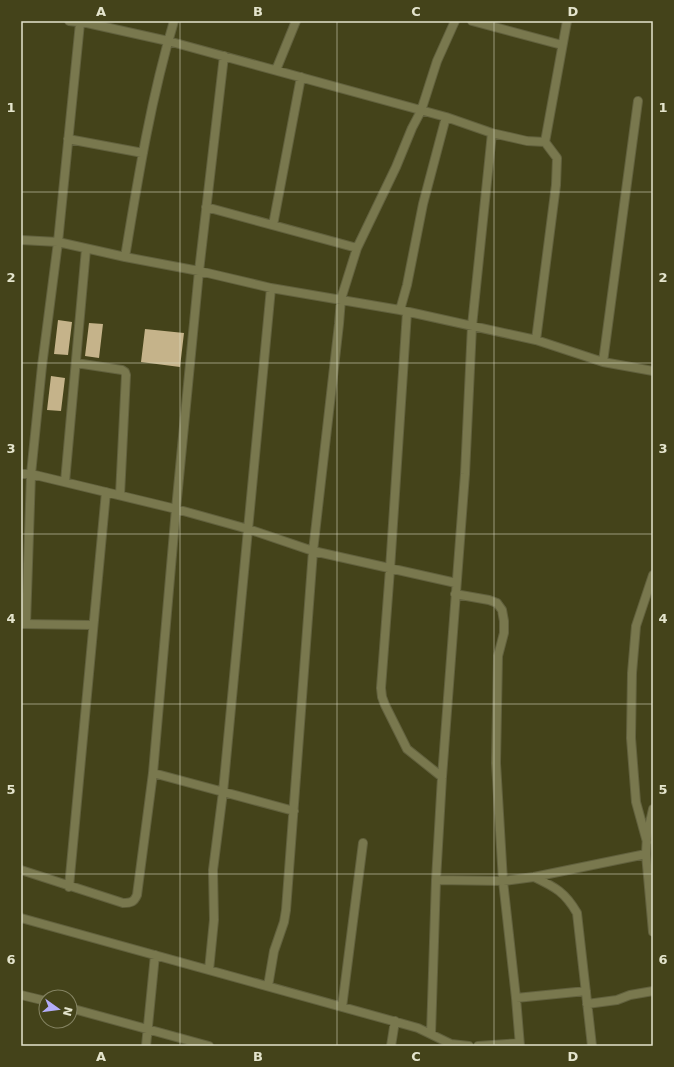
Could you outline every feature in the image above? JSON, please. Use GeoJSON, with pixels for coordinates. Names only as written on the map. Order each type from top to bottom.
{"type":"FeatureCollection","features":[{"type":"Feature","properties":{"kind":"street"},"geometry":{"type":"LineString","coordinates":[[69,21],[168,41],[422,111],[492,133],[527,141],[545,142]]}},
{"type":"Feature","properties":{"kind":"street"},"geometry":{"type":"LineString","coordinates":[[124,257],[143,153],[168,41],[174,21]]}},
{"type":"Feature","properties":{"kind":"street"},"geometry":{"type":"LineString","coordinates":[[276,70],[296,21]]}},
{"type":"Feature","properties":{"kind":"street"},"geometry":{"type":"LineString","coordinates":[[268,986],[274,951],[284,922],[286,910],[313,551],[341,299],[357,248],[396,167],[412,128],[422,111],[437,60],[455,21]]}},
{"type":"Feature","properties":{"kind":"street"},"geometry":{"type":"LineString","coordinates":[[472,21],[562,45]]}},
{"type":"Feature","properties":{"kind":"street"},"geometry":{"type":"LineString","coordinates":[[536,340],[556,185],[557,158],[545,142],[567,21]]}},
{"type":"Feature","properties":{"kind":"street"},"geometry":{"type":"LineString","coordinates":[[80,23],[58,242],[31,474],[23,624],[94,625]]}},
{"type":"Feature","properties":{"kind":"street"},"geometry":{"type":"LineString","coordinates":[[21,870],[69,887],[123,903],[130,903],[135,900],[153,773],[199,271],[224,56]]}},
{"type":"Feature","properties":{"kind":"street"},"geometry":{"type":"LineString","coordinates":[[273,225],[301,77]]}},
{"type":"Feature","properties":{"kind":"street"},"geometry":{"type":"LineString","coordinates":[[603,362],[638,100]]}},
{"type":"Feature","properties":{"kind":"street"},"geometry":{"type":"LineString","coordinates":[[442,777],[407,749],[382,697],[380,688],[390,569],[404,311],[407,285],[423,204],[446,118]]}},
{"type":"Feature","properties":{"kind":"street"},"geometry":{"type":"LineString","coordinates":[[431,1034],[436,880],[442,777],[465,474],[472,326],[492,133]]}},
{"type":"Feature","properties":{"kind":"street"},"geometry":{"type":"LineString","coordinates":[[68,139],[143,153]]}},
{"type":"Feature","properties":{"kind":"street"},"geometry":{"type":"LineString","coordinates":[[206,206],[357,248]]}},
{"type":"Feature","properties":{"kind":"street"},"geometry":{"type":"LineString","coordinates":[[21,240],[58,242],[124,257],[199,271],[271,288],[404,311],[536,340],[603,362],[653,371]]}},
{"type":"Feature","properties":{"kind":"street"},"geometry":{"type":"LineString","coordinates":[[65,482],[86,248]]}},
{"type":"Feature","properties":{"kind":"street"},"geometry":{"type":"LineString","coordinates":[[209,970],[214,920],[213,870],[222,792],[271,288]]}},
{"type":"Feature","properties":{"kind":"street"},"geometry":{"type":"LineString","coordinates":[[76,363],[122,370],[125,372],[120,495]]}},
{"type":"Feature","properties":{"kind":"street"},"geometry":{"type":"LineString","coordinates":[[21,474],[31,474],[176,509],[248,529],[313,551],[456,583]]}},
{"type":"Feature","properties":{"kind":"street"},"geometry":{"type":"LineString","coordinates":[[69,887],[106,492]]}},
{"type":"Feature","properties":{"kind":"street"},"geometry":{"type":"LineString","coordinates":[[647,842],[639,819],[636,802],[631,738],[632,673],[636,626],[653,575]]}},
{"type":"Feature","properties":{"kind":"street"},"geometry":{"type":"LineString","coordinates":[[456,594],[489,600],[497,603],[502,610],[504,621],[504,633],[498,656],[496,763],[503,881],[520,1044],[478,1046]]}},
{"type":"Feature","properties":{"kind":"street"},"geometry":{"type":"LineString","coordinates":[[153,773],[294,811]]}},
{"type":"Feature","properties":{"kind":"street"},"geometry":{"type":"LineString","coordinates":[[653,809],[646,854],[653,932]]}},
{"type":"Feature","properties":{"kind":"street"},"geometry":{"type":"LineString","coordinates":[[342,1007],[363,843]]}},
{"type":"Feature","properties":{"kind":"street"},"geometry":{"type":"LineString","coordinates":[[436,880],[503,881],[534,877],[646,854]]}},
{"type":"Feature","properties":{"kind":"street"},"geometry":{"type":"LineString","coordinates":[[647,865],[653,874]]}},
{"type":"Feature","properties":{"kind":"street"},"geometry":{"type":"LineString","coordinates":[[534,877],[549,884],[568,898],[577,913],[592,1046]]}},
{"type":"Feature","properties":{"kind":"street"},"geometry":{"type":"LineString","coordinates":[[21,918],[395,1021],[418,1028],[451,1044],[469,1046]]}},
{"type":"Feature","properties":{"kind":"street"},"geometry":{"type":"LineString","coordinates":[[146,1046],[155,955]]}},
{"type":"Feature","properties":{"kind":"street"},"geometry":{"type":"LineString","coordinates":[[587,1004],[617,1000],[630,995],[653,991]]}},
{"type":"Feature","properties":{"kind":"street"},"geometry":{"type":"LineString","coordinates":[[516,998],[586,992]]}},
{"type":"Feature","properties":{"kind":"street"},"geometry":{"type":"LineString","coordinates":[[21,994],[38,999]]}},
{"type":"Feature","properties":{"kind":"street"},"geometry":{"type":"LineString","coordinates":[[78,1010],[209,1046]]}},
{"type":"Feature","properties":{"kind":"street"},"geometry":{"type":"LineString","coordinates":[[391,1046],[395,1021]]}},
{"type":"Feature","properties":{"kind":"building"},"geometry":{"type":"Polygon","coordinates":[[[58,320],[72,322],[68,355],[54,354],[58,320]]]}},
{"type":"Feature","properties":{"kind":"building"},"geometry":{"type":"Polygon","coordinates":[[[89,323],[103,324],[99,358],[85,356],[89,323]]]}},
{"type":"Feature","properties":{"kind":"building"},"geometry":{"type":"Polygon","coordinates":[[[145,329],[184,333],[180,367],[141,362],[145,329]]]}},
{"type":"Feature","properties":{"kind":"building"},"geometry":{"type":"Polygon","coordinates":[[[51,376],[65,378],[61,411],[47,410],[51,376]]]}}]}
